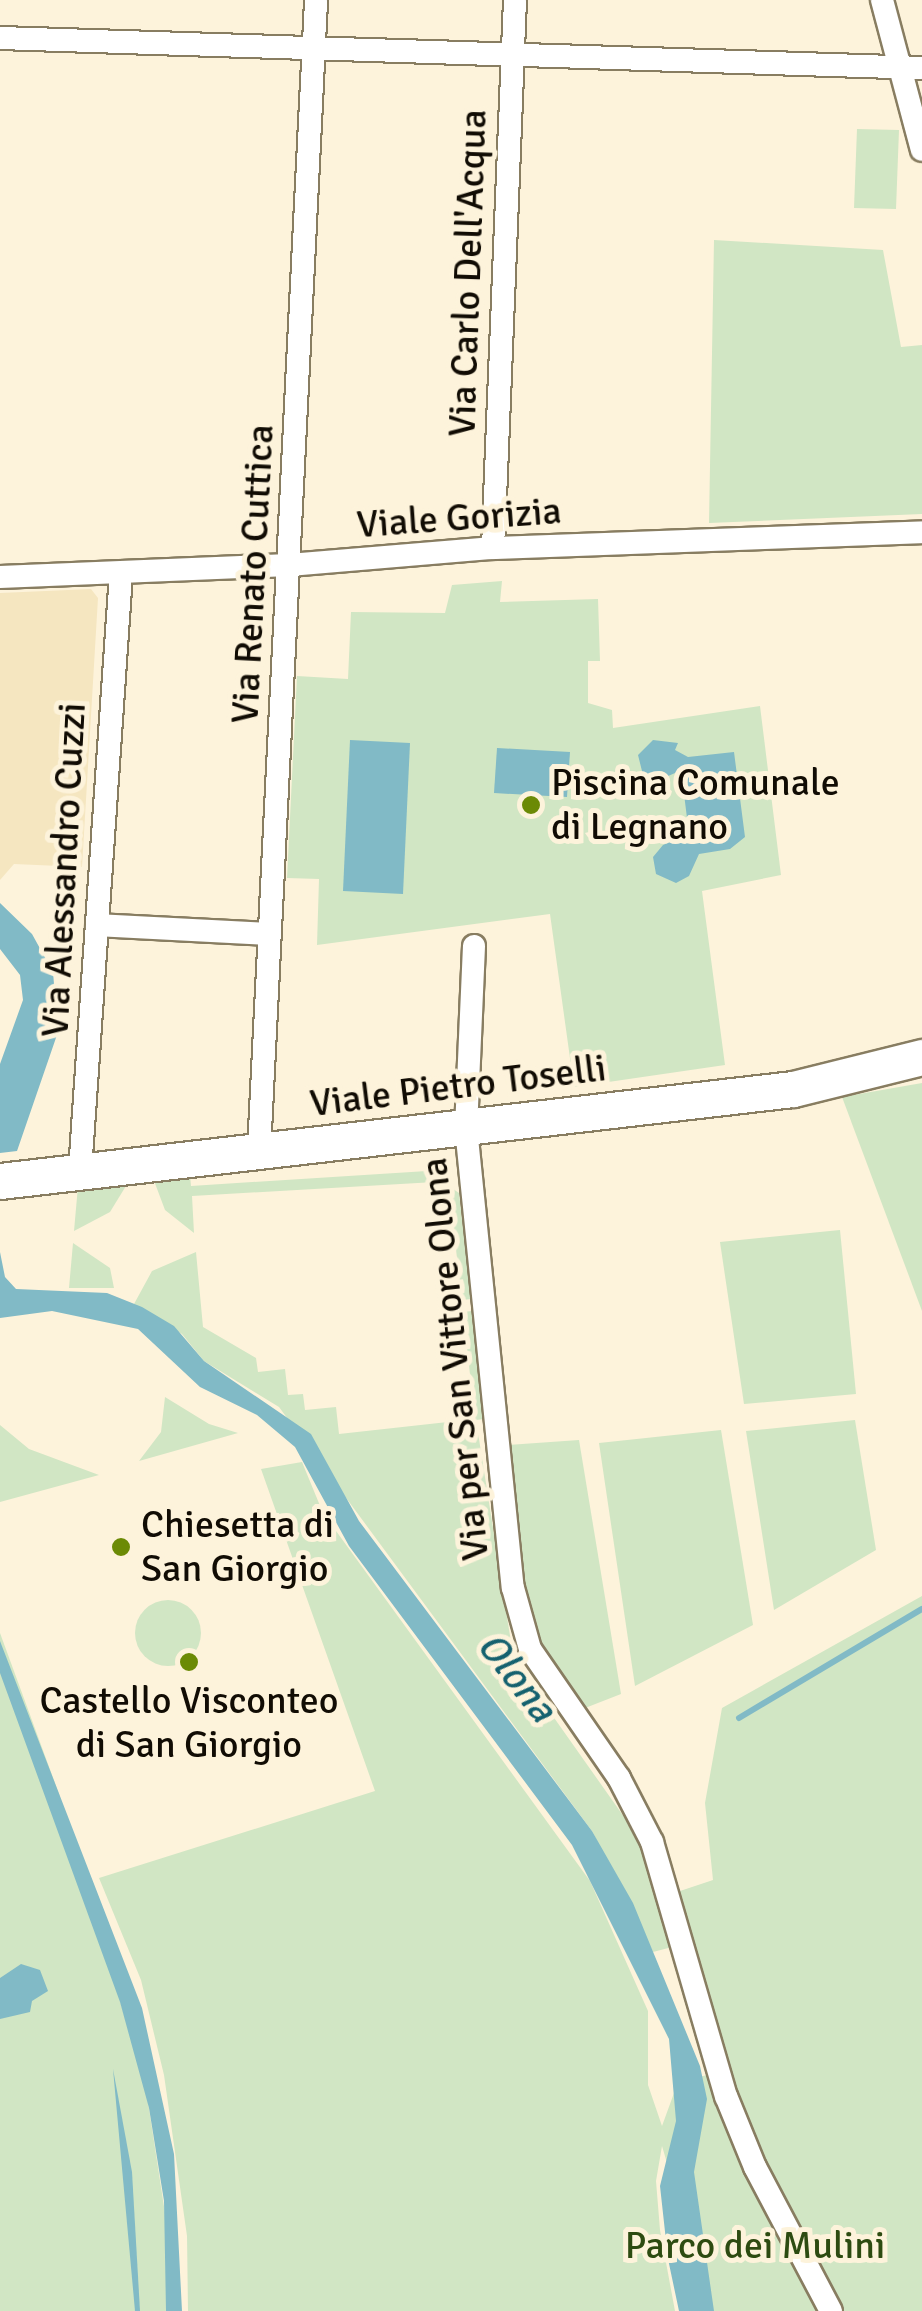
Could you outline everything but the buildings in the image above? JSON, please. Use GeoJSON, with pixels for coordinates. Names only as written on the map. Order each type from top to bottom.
{"type":"FeatureCollection","features":[{"type":"Feature","properties":{"kind":"main road","name":"Viale Pietro Toselli"},"geometry":{"type":"LineString","coordinates":[[0,1182],[793,1089],[922,1058]]}},
{"type":"Feature","properties":{"kind":"street","name":"Via Renato Cuttica"},"geometry":{"type":"LineString","coordinates":[[259,1151],[316,0]]}},
{"type":"Feature","properties":{"kind":"street","name":"Via Carlo Dell'Acqua"},"geometry":{"type":"LineString","coordinates":[[493,548],[515,0]]}},
{"type":"Feature","properties":{"kind":"street"},"geometry":{"type":"LineString","coordinates":[[882,0],[912,70],[922,150]]}},
{"type":"Feature","properties":{"kind":"street"},"geometry":{"type":"LineString","coordinates":[[0,38],[912,70]]}},
{"type":"Feature","properties":{"kind":"street","name":"Viale Gorizia"},"geometry":{"type":"LineString","coordinates":[[0,578],[289,566],[493,548],[922,532]]}},
{"type":"Feature","properties":{"kind":"street","name":"Via Alessandro Cuzzi"},"geometry":{"type":"LineString","coordinates":[[80,1171],[121,574]]}},
{"type":"Feature","properties":{"kind":"street"},"geometry":{"type":"LineString","coordinates":[[97,925],[268,934]]}},
{"type":"Feature","properties":{"kind":"street","name":"Via per San Vittore Olona"},"geometry":{"type":"LineString","coordinates":[[474,946],[466,1128],[513,1588],[530,1649],[620,1778],[644,1826],[755,2168],[831,2311]]}},
{"type":"Feature","properties":{"kind":"shaded area"},"geometry":{"type":"Polygon","coordinates":[[[91,589],[98,598],[82,867],[14,864],[0,880],[0,593],[91,589]]]}},
{"type":"Feature","properties":{"kind":"green space"},"geometry":{"type":"Polygon","coordinates":[[[857,129],[899,130],[896,209],[854,208],[857,129]]]}},
{"type":"Feature","properties":{"kind":"green space"},"geometry":{"type":"Polygon","coordinates":[[[714,240],[883,250],[901,347],[922,345],[922,514],[709,523],[714,240]]]}},
{"type":"Feature","properties":{"kind":"green space","name":"Piscina Comunale di Legnano"},"geometry":{"type":"Polygon","coordinates":[[[502,581],[500,602],[598,599],[600,661],[588,661],[588,703],[612,710],[613,728],[760,706],[781,875],[702,891],[725,1065],[574,1087],[550,914],[317,945],[319,879],[287,878],[297,676],[348,679],[351,612],[445,613],[452,585],[502,581]]]}},
{"type":"Feature","properties":{"kind":"green space"},"geometry":{"type":"Polygon","coordinates":[[[922,1083],[922,1311],[842,1097],[922,1083]]]}},
{"type":"Feature","properties":{"kind":"green space"},"geometry":{"type":"Polygon","coordinates":[[[427,1171],[459,1193],[471,1299],[462,1300],[450,1199],[435,1182],[192,1196],[194,1233],[165,1210],[153,1178],[190,1175],[191,1186],[427,1171]]]}},
{"type":"Feature","properties":{"kind":"green space"},"geometry":{"type":"Polygon","coordinates":[[[129,1181],[110,1212],[74,1231],[78,1186],[129,1181]]]}},
{"type":"Feature","properties":{"kind":"green space"},"geometry":{"type":"Polygon","coordinates":[[[840,1230],[856,1394],[744,1404],[720,1242],[840,1230]]]}},
{"type":"Feature","properties":{"kind":"green space"},"geometry":{"type":"Polygon","coordinates":[[[73,1243],[110,1268],[114,1288],[69,1288],[73,1243]]]}},
{"type":"Feature","properties":{"kind":"green space"},"geometry":{"type":"Polygon","coordinates":[[[196,1252],[203,1327],[256,1358],[258,1372],[285,1369],[288,1395],[303,1394],[305,1410],[336,1407],[339,1434],[475,1419],[463,1312],[472,1311],[484,1419],[476,1420],[514,1661],[641,1841],[676,1946],[653,1952],[592,1831],[279,1407],[204,1361],[182,1334],[134,1304],[152,1271],[196,1252]]]}},
{"type":"Feature","properties":{"kind":"green space"},"geometry":{"type":"Polygon","coordinates":[[[165,1397],[209,1424],[238,1433],[139,1461],[161,1432],[165,1397]]]}},
{"type":"Feature","properties":{"kind":"green space"},"geometry":{"type":"Polygon","coordinates":[[[855,1420],[876,1550],[774,1610],[746,1431],[855,1420]]]}},
{"type":"Feature","properties":{"kind":"green space"},"geometry":{"type":"Polygon","coordinates":[[[0,1425],[29,1449],[99,1475],[0,1502],[0,1425]]]}},
{"type":"Feature","properties":{"kind":"green space"},"geometry":{"type":"Polygon","coordinates":[[[721,1430],[753,1625],[635,1686],[599,1443],[721,1430]]]}},
{"type":"Feature","properties":{"kind":"green space"},"geometry":{"type":"Polygon","coordinates":[[[579,1440],[621,1694],[580,1710],[540,1647],[522,1590],[508,1445],[579,1440]]]}},
{"type":"Feature","properties":{"kind":"green space","name":"Parco dei Mulini"},"geometry":{"type":"Polygon","coordinates":[[[302,1462],[323,1513],[590,1881],[648,2011],[648,2085],[662,2126],[678,2082],[724,2071],[674,1893],[713,1880],[705,1803],[722,1708],[922,1596],[922,2311],[693,2311],[690,2241],[662,2146],[656,2181],[660,2230],[675,2311],[188,2311],[187,2236],[164,2075],[141,1980],[99,1878],[375,1791],[261,1469],[302,1462]]]}},
{"type":"Feature","properties":{"kind":"green space"},"geometry":{"type":"Polygon","coordinates":[[[168,1600],[191,1610],[201,1633],[191,1656],[168,1666],[145,1656],[135,1633],[145,1610],[168,1600]]]}},
{"type":"Feature","properties":{"kind":"green space"},"geometry":{"type":"Polygon","coordinates":[[[0,1633],[59,1794],[146,2089],[180,2311],[0,2311],[0,1633]]]}},
{"type":"Feature","properties":{"kind":"water"},"geometry":{"type":"Polygon","coordinates":[[[350,740],[410,743],[403,894],[343,891],[350,740]]]}},
{"type":"Feature","properties":{"kind":"water"},"geometry":{"type":"Polygon","coordinates":[[[653,740],[678,743],[675,750],[688,757],[734,752],[745,837],[730,849],[699,854],[689,876],[676,883],[656,874],[653,857],[663,845],[689,834],[682,778],[675,773],[657,781],[643,775],[638,755],[653,740]]]}},
{"type":"Feature","properties":{"kind":"water"},"geometry":{"type":"Polygon","coordinates":[[[497,748],[570,752],[567,797],[494,793],[497,748]]]}},
{"type":"Feature","properties":{"kind":"water"},"geometry":{"type":"Polygon","coordinates":[[[0,903],[32,934],[53,972],[58,1032],[17,1151],[0,1153],[0,1064],[23,1000],[20,975],[0,949],[0,903]]]}},
{"type":"Feature","properties":{"kind":"water"},"geometry":{"type":"Polygon","coordinates":[[[0,1252],[5,1277],[16,1289],[107,1293],[142,1307],[174,1326],[204,1361],[311,1434],[359,1521],[592,1831],[633,1903],[700,2066],[707,2099],[694,2172],[714,2311],[679,2311],[668,2259],[660,2186],[676,2121],[669,2039],[572,1845],[349,1546],[295,1447],[257,1415],[200,1387],[138,1329],[52,1311],[0,1318],[0,1252]]]}},
{"type":"Feature","properties":{"kind":"water"},"geometry":{"type":"Polygon","coordinates":[[[0,1641],[142,2008],[174,2154],[182,2311],[166,2311],[164,2201],[149,2108],[120,2002],[0,1673],[0,1641]]]}},
{"type":"Feature","properties":{"kind":"water"},"geometry":{"type":"Polygon","coordinates":[[[21,1964],[40,1970],[48,1991],[32,2001],[30,2012],[0,2019],[0,1978],[21,1964]]]}},
{"type":"Feature","properties":{"kind":"water"},"geometry":{"type":"Polygon","coordinates":[[[113,2069],[132,2172],[140,2311],[135,2311],[113,2069]]]}},
{"type":"Feature","properties":{"kind":"waterway"},"geometry":{"type":"LineString","coordinates":[[739,1718],[922,1609]]}},
{"type":"Feature","properties":{"kind":"place","name":"Piscina Comunale di Legnano"},"geometry":{"type":"Point","coordinates":[531,805]}},
{"type":"Feature","properties":{"kind":"place","name":"Chiesetta di San Giorgio"},"geometry":{"type":"Point","coordinates":[121,1547]}},
{"type":"Feature","properties":{"kind":"place","name":"Castello Visconteo di San Giorgio"},"geometry":{"type":"Point","coordinates":[189,1662]}},
{"type":"Feature","properties":{"kind":"water label","name":"Olona"},"geometry":{"type":"Point","coordinates":[517,1677]}}]}
